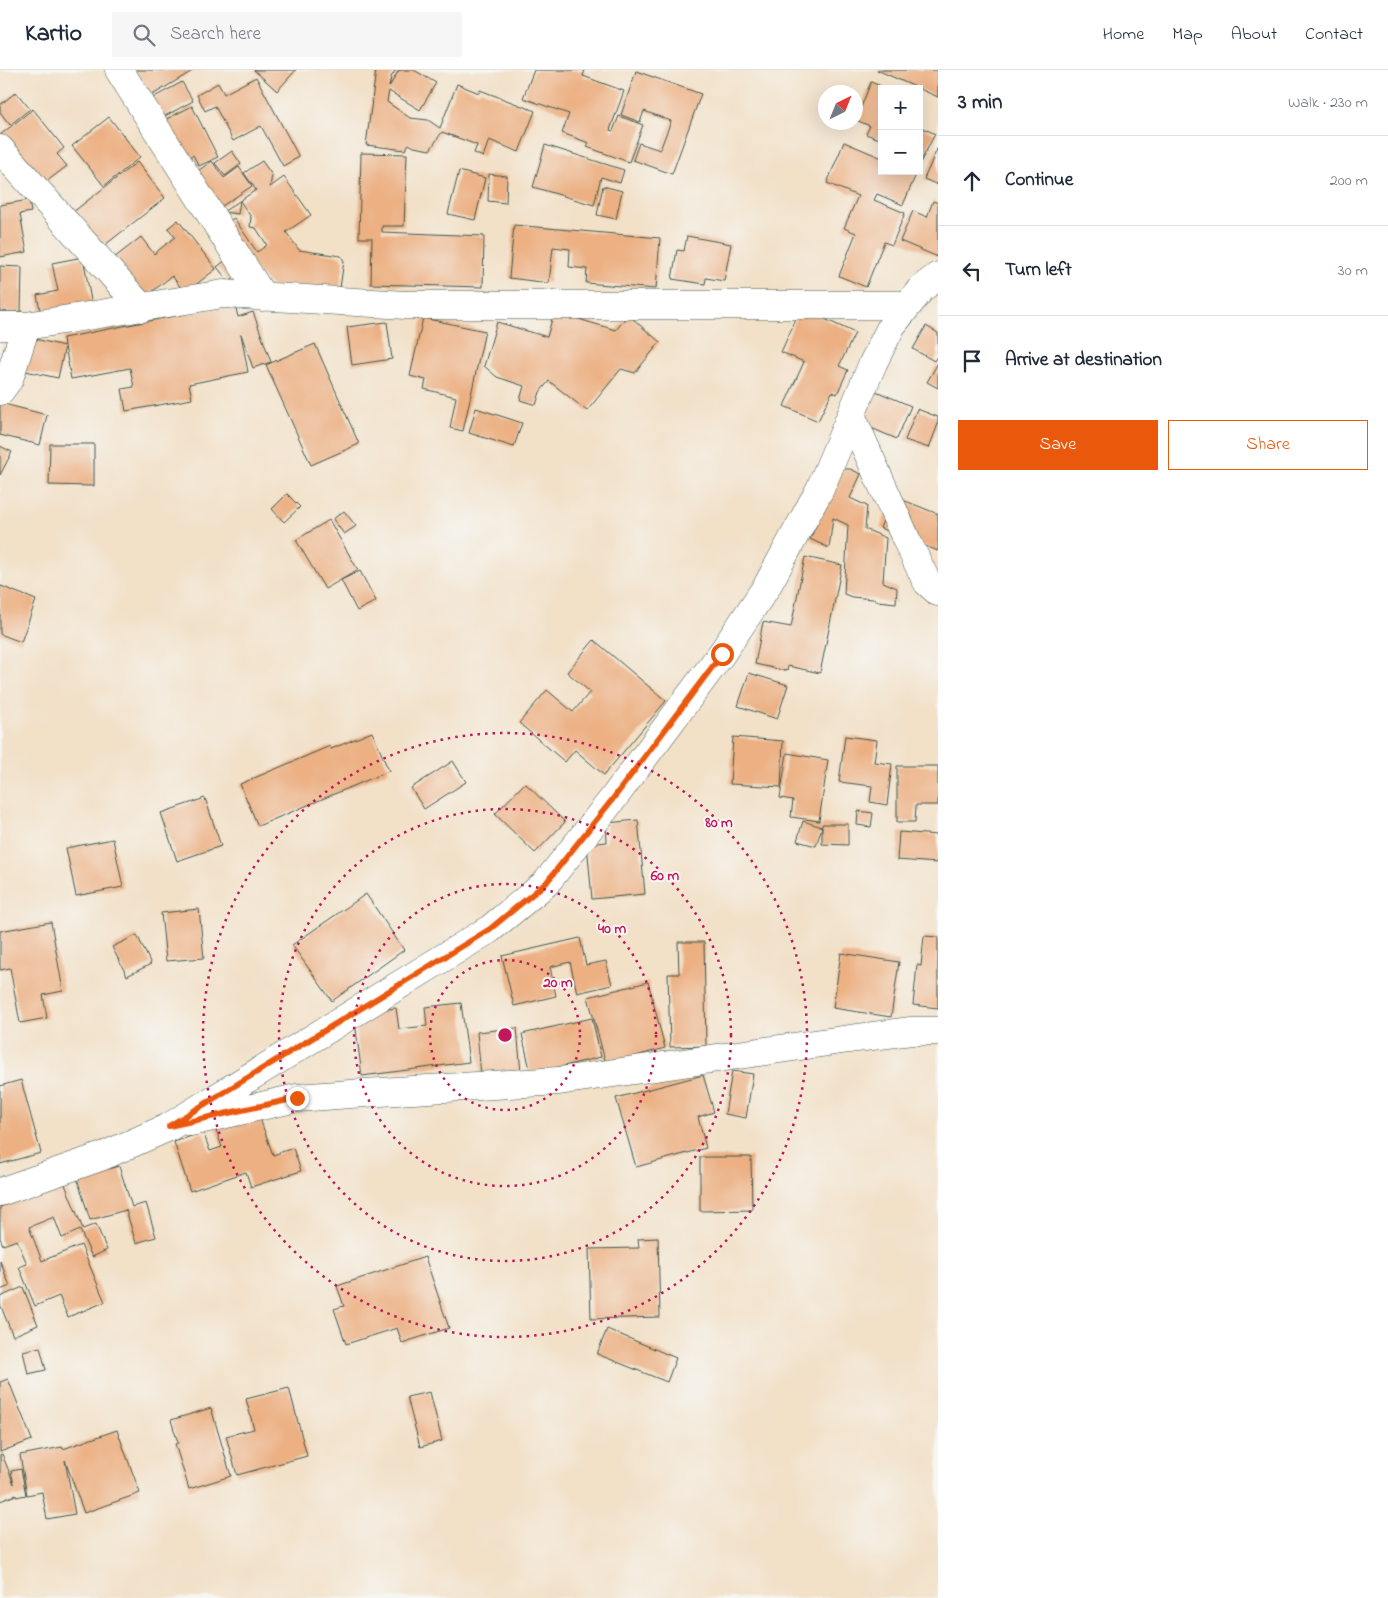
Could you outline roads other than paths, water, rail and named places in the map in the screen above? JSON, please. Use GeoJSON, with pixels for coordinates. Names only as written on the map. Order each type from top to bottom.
{"type":"FeatureCollection","features":[{"type":"Feature","properties":{"kind":"street"},"geometry":{"type":"LineString","coordinates":[[118,70],[263,297]]}},
{"type":"Feature","properties":{"kind":"street"},"geometry":{"type":"LineString","coordinates":[[0,149],[142,308]]}},
{"type":"Feature","properties":{"kind":"street"},"geometry":{"type":"LineString","coordinates":[[0,391],[9,379],[13,326],[142,308],[223,294],[406,305],[927,292]]}},
{"type":"Feature","properties":{"kind":"street"},"geometry":{"type":"LineString","coordinates":[[0,1192],[103,1156],[169,1126],[490,929],[546,883],[612,800],[722,654],[767,586],[820,489],[873,363],[892,325],[927,292]]}},
{"type":"Feature","properties":{"kind":"street"},"geometry":{"type":"LineString","coordinates":[[851,415],[927,582],[938,592]]}},
{"type":"Feature","properties":{"kind":"street"},"geometry":{"type":"LineString","coordinates":[[169,1126],[297,1098],[364,1092],[559,1081],[871,1036],[938,1030]]}}]}
